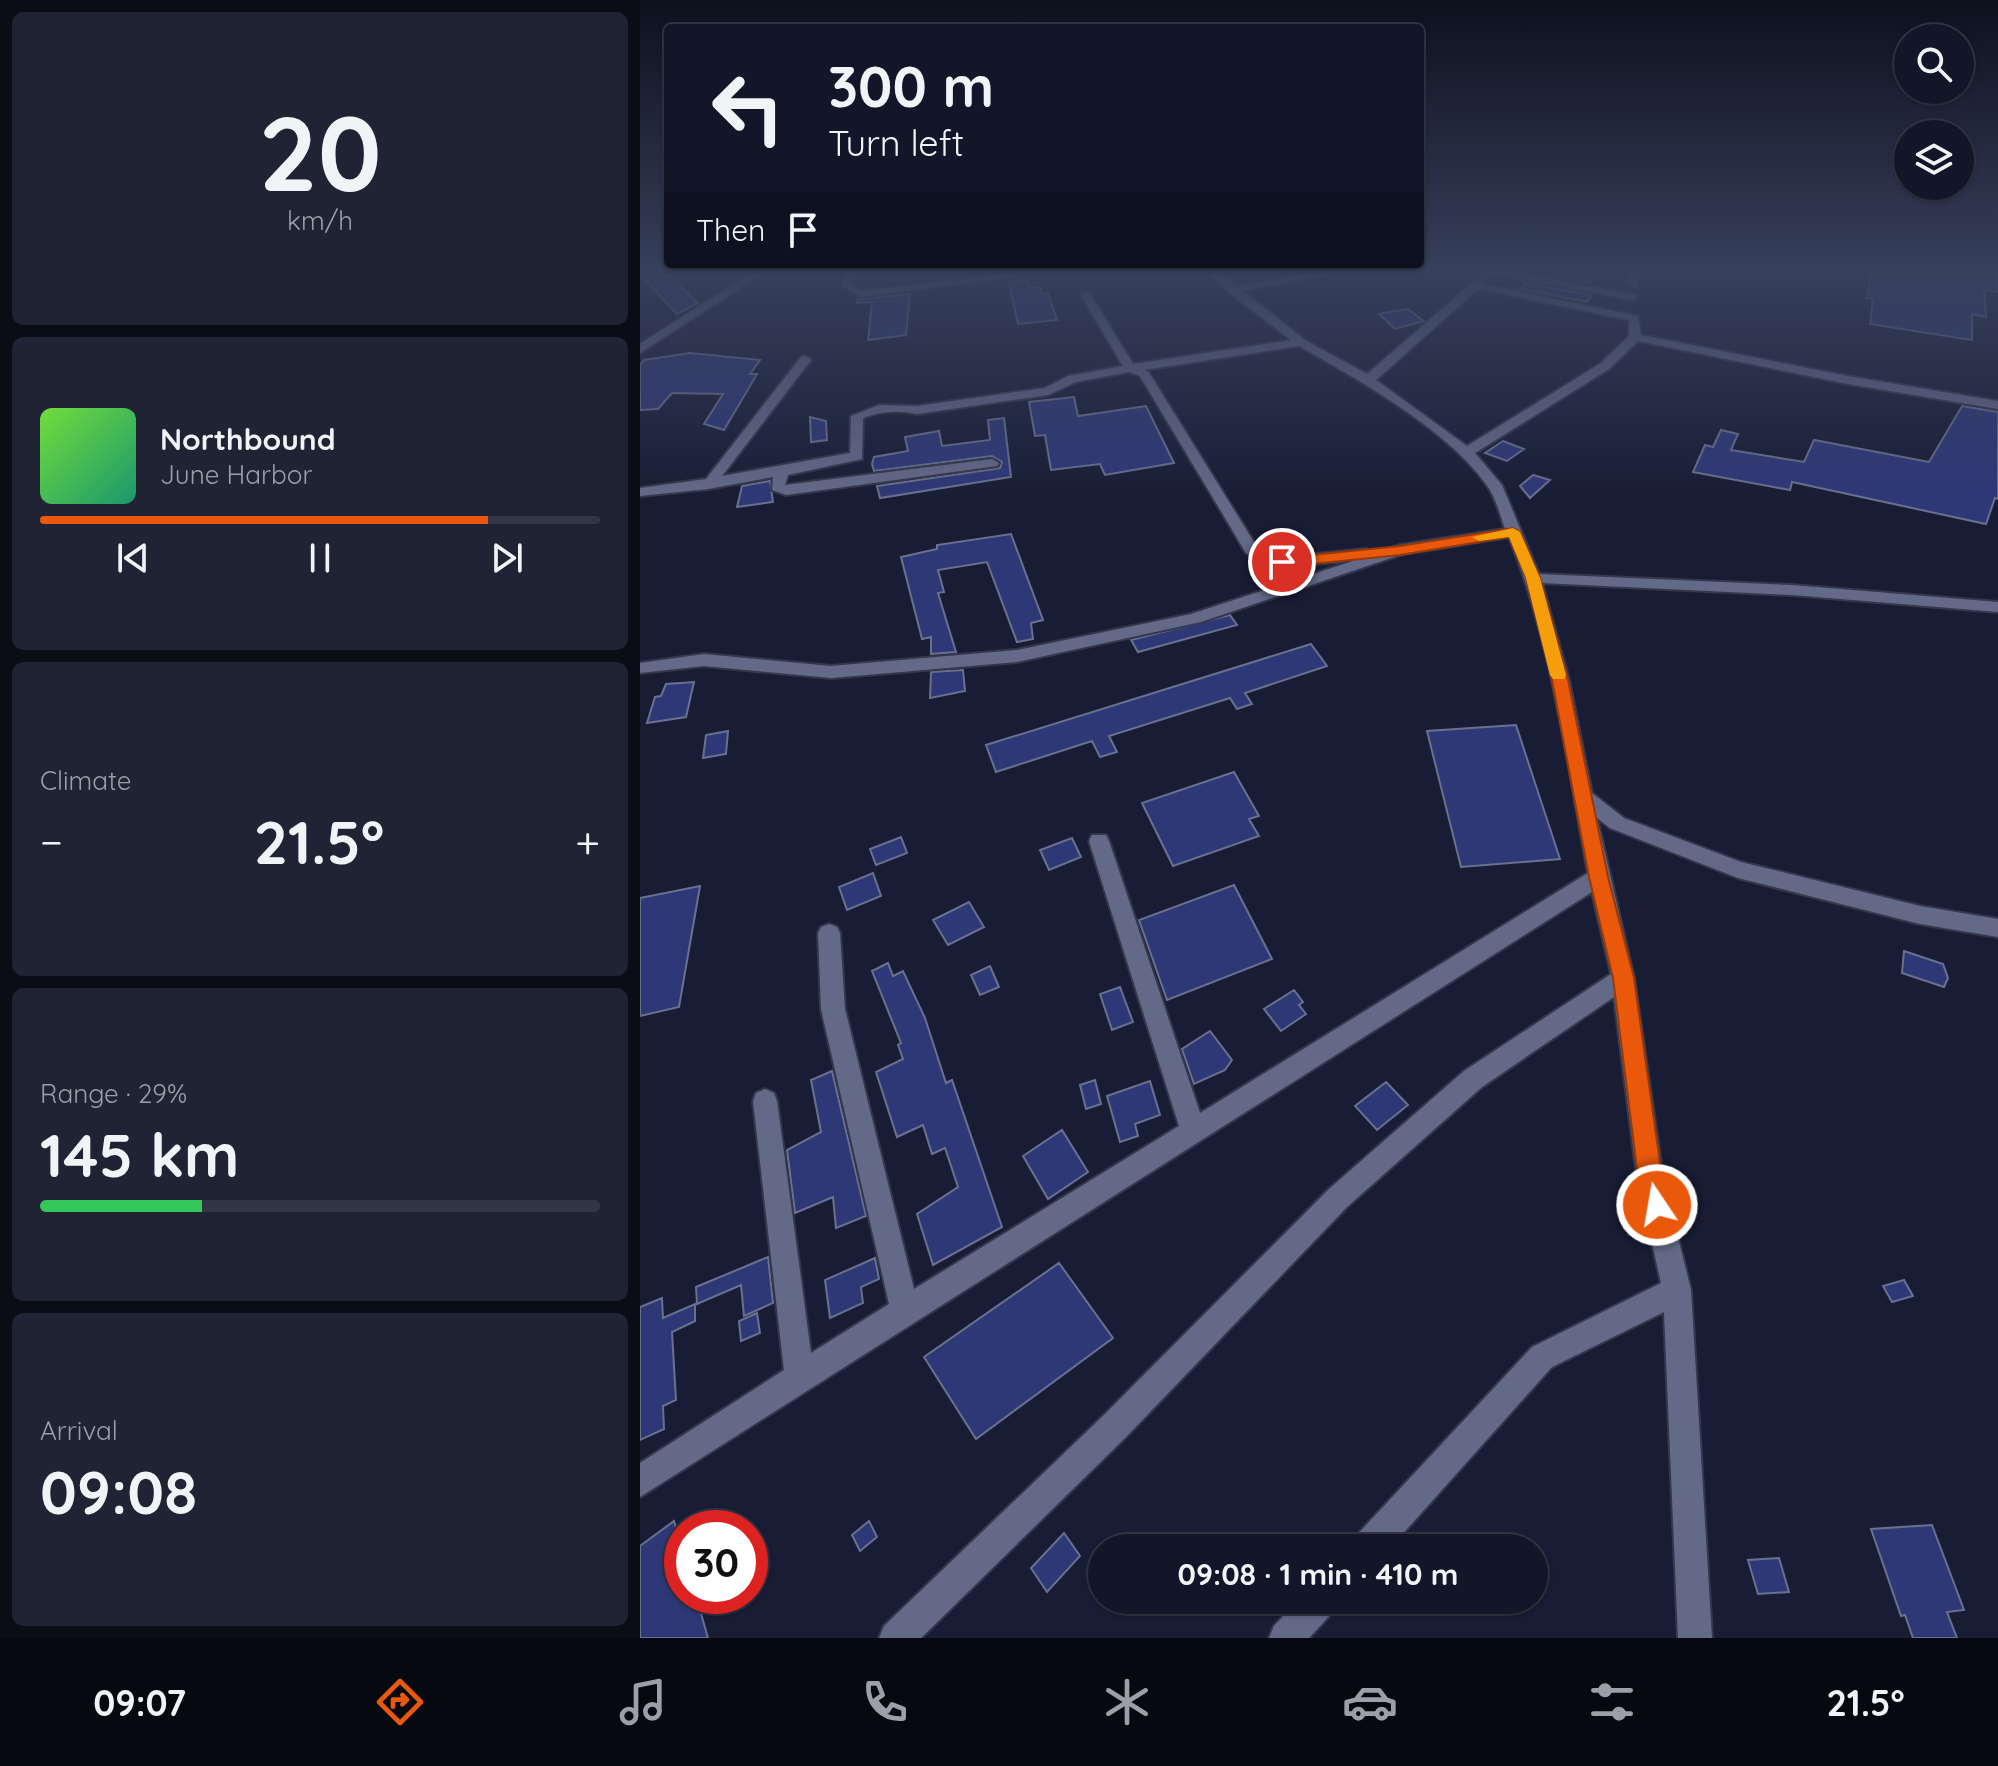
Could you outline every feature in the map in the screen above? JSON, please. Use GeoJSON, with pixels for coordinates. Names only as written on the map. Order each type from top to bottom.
{"type":"FeatureCollection","features":[{"type":"Feature","properties":{"kind":"street"},"geometry":{"type":"LineString","coordinates":[[1117,346],[1130,368],[1144,374],[1251,550],[1282,562],[1400,550],[1513,532]]}},
{"type":"Feature","properties":{"kind":"street"},"geometry":{"type":"LineString","coordinates":[[640,492],[708,485],[857,456],[857,416],[864,412],[906,407],[917,410],[1048,391],[1072,379],[1272,346]]}},
{"type":"Feature","properties":{"kind":"street"},"geometry":{"type":"LineString","coordinates":[[1309,346],[1368,380],[1467,452],[1495,485],[1533,578],[1560,680],[1599,877],[1623,978],[1650,1177],[1677,1290],[1695,1638]]}},
{"type":"Feature","properties":{"kind":"street"},"geometry":{"type":"LineString","coordinates":[[1368,380],[1407,346]]}},
{"type":"Feature","properties":{"kind":"street"},"geometry":{"type":"LineString","coordinates":[[1467,452],[1605,366],[1625,346]]}},
{"type":"Feature","properties":{"kind":"street"},"geometry":{"type":"LineString","coordinates":[[1682,346],[1848,380],[1998,405]]}},
{"type":"Feature","properties":{"kind":"street"},"geometry":{"type":"LineString","coordinates":[[708,485],[805,360]]}},
{"type":"Feature","properties":{"kind":"street"},"geometry":{"type":"LineString","coordinates":[[782,472],[777,487],[786,491],[992,463]]}},
{"type":"Feature","properties":{"kind":"street"},"geometry":{"type":"LineString","coordinates":[[641,668],[704,660],[831,672],[1017,656],[1195,618],[1400,550]]}},
{"type":"Feature","properties":{"kind":"street"},"geometry":{"type":"LineString","coordinates":[[1533,578],[1761,588],[1998,607]]}},
{"type":"Feature","properties":{"kind":"street"},"geometry":{"type":"LineString","coordinates":[[1583,796],[1617,823],[1738,870],[1920,915],[1998,928]]}},
{"type":"Feature","properties":{"kind":"street"},"geometry":{"type":"LineString","coordinates":[[1099,841],[1193,1129]]}},
{"type":"Feature","properties":{"kind":"street"},"geometry":{"type":"LineString","coordinates":[[640,1481],[799,1375],[1403,1002],[1599,877]]}},
{"type":"Feature","properties":{"kind":"street"},"geometry":{"type":"LineString","coordinates":[[829,933],[833,1009],[905,1310]]}},
{"type":"Feature","properties":{"kind":"street"},"geometry":{"type":"LineString","coordinates":[[896,1638],[1115,1426],[1338,1198],[1473,1079],[1623,978]]}},
{"type":"Feature","properties":{"kind":"street"},"geometry":{"type":"LineString","coordinates":[[765,1101],[799,1375]]}},
{"type":"Feature","properties":{"kind":"street"},"geometry":{"type":"LineString","coordinates":[[1381,1534],[1542,1357],[1677,1290]]}},
{"type":"Feature","properties":{"kind":"street"},"geometry":{"type":"LineString","coordinates":[[1286,1638],[1308,1614]]}},
{"type":"Feature","properties":{"kind":"building"},"geometry":{"type":"Polygon","coordinates":[[[690,353],[760,360],[750,374],[757,374],[724,430],[704,424],[723,394],[672,393],[658,409],[640,410],[640,365],[644,360],[690,353]]]}},
{"type":"Feature","properties":{"kind":"building"},"geometry":{"type":"Polygon","coordinates":[[[1074,397],[1078,416],[1146,406],[1174,463],[1105,475],[1100,464],[1051,470],[1045,435],[1035,436],[1029,402],[1074,397]]]}},
{"type":"Feature","properties":{"kind":"building"},"geometry":{"type":"Polygon","coordinates":[[[1962,406],[1998,412],[1998,499],[1995,498],[1986,524],[1792,482],[1790,490],[1693,472],[1705,445],[1713,447],[1721,430],[1738,434],[1731,450],[1804,462],[1814,440],[1929,462],[1962,406]]]}},
{"type":"Feature","properties":{"kind":"building"},"geometry":{"type":"Polygon","coordinates":[[[810,417],[826,421],[827,440],[811,442],[810,417]]]}},
{"type":"Feature","properties":{"kind":"building"},"geometry":{"type":"Polygon","coordinates":[[[1004,418],[1011,477],[880,498],[877,486],[1000,468],[1002,462],[992,456],[874,471],[872,464],[874,457],[908,451],[905,437],[939,431],[942,446],[990,440],[988,420],[1004,418]]]}},
{"type":"Feature","properties":{"kind":"building"},"geometry":{"type":"Polygon","coordinates":[[[1503,441],[1524,449],[1507,461],[1485,453],[1503,441]]]}},
{"type":"Feature","properties":{"kind":"building"},"geometry":{"type":"Polygon","coordinates":[[[1533,475],[1550,480],[1530,498],[1520,486],[1533,475]]]}},
{"type":"Feature","properties":{"kind":"building"},"geometry":{"type":"Polygon","coordinates":[[[770,481],[773,502],[737,507],[742,486],[770,481]]]}},
{"type":"Feature","properties":{"kind":"building"},"geometry":{"type":"Polygon","coordinates":[[[1011,534],[1043,620],[1031,623],[1033,639],[1017,642],[987,562],[938,570],[944,592],[938,593],[956,652],[931,654],[931,637],[922,639],[901,557],[937,549],[937,545],[1011,534]]]}},
{"type":"Feature","properties":{"kind":"building"},"geometry":{"type":"Polygon","coordinates":[[[1230,615],[1237,625],[1138,652],[1131,640],[1230,615]]]}},
{"type":"Feature","properties":{"kind":"building"},"geometry":{"type":"Polygon","coordinates":[[[1311,644],[1327,666],[1245,693],[1252,704],[1237,709],[1230,698],[1109,736],[1117,752],[1100,757],[1092,741],[996,772],[986,745],[1311,644]]]}},
{"type":"Feature","properties":{"kind":"building"},"geometry":{"type":"Polygon","coordinates":[[[963,670],[965,691],[930,698],[931,672],[963,670]]]}},
{"type":"Feature","properties":{"kind":"building"},"geometry":{"type":"Polygon","coordinates":[[[694,682],[686,717],[647,723],[655,697],[661,696],[666,684],[694,682]]]}},
{"type":"Feature","properties":{"kind":"building"},"geometry":{"type":"Polygon","coordinates":[[[1516,725],[1560,859],[1461,867],[1427,731],[1516,725]]]}},
{"type":"Feature","properties":{"kind":"building"},"geometry":{"type":"Polygon","coordinates":[[[728,731],[726,754],[703,758],[706,735],[728,731]]]}},
{"type":"Feature","properties":{"kind":"building"},"geometry":{"type":"Polygon","coordinates":[[[1234,772],[1259,816],[1249,819],[1259,836],[1173,866],[1142,803],[1234,772]]]}},
{"type":"Feature","properties":{"kind":"building"},"geometry":{"type":"Polygon","coordinates":[[[901,837],[907,853],[876,865],[870,849],[901,837]]]}},
{"type":"Feature","properties":{"kind":"building"},"geometry":{"type":"Polygon","coordinates":[[[1072,838],[1081,857],[1049,870],[1040,850],[1072,838]]]}},
{"type":"Feature","properties":{"kind":"building"},"geometry":{"type":"Polygon","coordinates":[[[873,873],[881,896],[847,910],[839,887],[873,873]]]}},
{"type":"Feature","properties":{"kind":"building"},"geometry":{"type":"Polygon","coordinates":[[[1234,885],[1272,959],[1167,1000],[1139,920],[1234,885]]]}},
{"type":"Feature","properties":{"kind":"building"},"geometry":{"type":"Polygon","coordinates":[[[700,886],[679,1007],[640,1016],[640,898],[700,886]]]}},
{"type":"Feature","properties":{"kind":"building"},"geometry":{"type":"Polygon","coordinates":[[[969,902],[984,927],[948,945],[933,920],[969,902]]]}},
{"type":"Feature","properties":{"kind":"building"},"geometry":{"type":"Polygon","coordinates":[[[1904,951],[1943,964],[1948,978],[1944,987],[1902,973],[1904,951]]]}},
{"type":"Feature","properties":{"kind":"building"},"geometry":{"type":"Polygon","coordinates":[[[888,963],[893,976],[903,971],[925,1018],[946,1083],[952,1080],[1002,1227],[933,1265],[917,1214],[958,1187],[945,1148],[932,1154],[923,1125],[897,1137],[876,1072],[903,1059],[898,1045],[901,1043],[872,971],[888,963]]]}},
{"type":"Feature","properties":{"kind":"building"},"geometry":{"type":"Polygon","coordinates":[[[990,966],[999,987],[980,995],[971,975],[990,966]]]}},
{"type":"Feature","properties":{"kind":"building"},"geometry":{"type":"Polygon","coordinates":[[[1120,987],[1133,1022],[1112,1030],[1100,994],[1120,987]]]}},
{"type":"Feature","properties":{"kind":"building"},"geometry":{"type":"Polygon","coordinates":[[[1294,990],[1303,1002],[1299,1005],[1306,1014],[1281,1031],[1264,1009],[1294,990]]]}},
{"type":"Feature","properties":{"kind":"building"},"geometry":{"type":"Polygon","coordinates":[[[1210,1031],[1232,1060],[1225,1070],[1194,1084],[1182,1049],[1210,1031]]]}},
{"type":"Feature","properties":{"kind":"building"},"geometry":{"type":"Polygon","coordinates":[[[832,1071],[866,1216],[836,1228],[833,1197],[795,1213],[787,1150],[821,1132],[811,1080],[832,1071]]]}},
{"type":"Feature","properties":{"kind":"building"},"geometry":{"type":"Polygon","coordinates":[[[1095,1080],[1101,1104],[1086,1109],[1080,1085],[1095,1080]]]}},
{"type":"Feature","properties":{"kind":"building"},"geometry":{"type":"Polygon","coordinates":[[[1150,1081],[1160,1115],[1135,1124],[1138,1136],[1120,1142],[1107,1096],[1150,1081]]]}},
{"type":"Feature","properties":{"kind":"building"},"geometry":{"type":"Polygon","coordinates":[[[1386,1082],[1408,1105],[1377,1130],[1355,1106],[1386,1082]]]}},
{"type":"Feature","properties":{"kind":"building"},"geometry":{"type":"Polygon","coordinates":[[[1062,1130],[1088,1172],[1048,1199],[1023,1156],[1062,1130]]]}},
{"type":"Feature","properties":{"kind":"building"},"geometry":{"type":"Polygon","coordinates":[[[768,1257],[773,1303],[744,1316],[741,1285],[697,1304],[696,1287],[768,1257]]]}},
{"type":"Feature","properties":{"kind":"building"},"geometry":{"type":"Polygon","coordinates":[[[875,1258],[879,1279],[861,1287],[863,1303],[830,1318],[825,1280],[875,1258]]]}},
{"type":"Feature","properties":{"kind":"building"},"geometry":{"type":"Polygon","coordinates":[[[1059,1263],[1113,1338],[976,1439],[924,1357],[1059,1263]]]}},
{"type":"Feature","properties":{"kind":"building"},"geometry":{"type":"Polygon","coordinates":[[[1904,1280],[1913,1296],[1892,1302],[1883,1286],[1904,1280]]]}},
{"type":"Feature","properties":{"kind":"building"},"geometry":{"type":"Polygon","coordinates":[[[662,1298],[663,1318],[695,1304],[695,1321],[672,1332],[676,1400],[663,1406],[664,1429],[640,1440],[640,1307],[662,1298]]]}},
{"type":"Feature","properties":{"kind":"building"},"geometry":{"type":"Polygon","coordinates":[[[757,1313],[760,1333],[741,1341],[739,1321],[757,1313]]]}},
{"type":"Feature","properties":{"kind":"building"},"geometry":{"type":"Polygon","coordinates":[[[869,1521],[877,1537],[860,1551],[852,1535],[869,1521]]]}},
{"type":"Feature","properties":{"kind":"building"},"geometry":{"type":"Polygon","coordinates":[[[1932,1525],[1964,1610],[1947,1612],[1957,1638],[1913,1638],[1905,1615],[1901,1616],[1871,1529],[1932,1525]]]}},
{"type":"Feature","properties":{"kind":"building"},"geometry":{"type":"Polygon","coordinates":[[[664,1528],[664,1614],[701,1614],[708,1638],[640,1638],[640,1546],[664,1528]]]}},
{"type":"Feature","properties":{"kind":"building"},"geometry":{"type":"Polygon","coordinates":[[[1064,1533],[1080,1556],[1047,1592],[1031,1568],[1064,1533]]]}},
{"type":"Feature","properties":{"kind":"building"},"geometry":{"type":"Polygon","coordinates":[[[1779,1558],[1789,1592],[1758,1594],[1748,1560],[1779,1558]]]}},
{"type":"Feature","properties":{"kind":"slow traffic"},"geometry":{"type":"LineString","coordinates":[[1479,537],[1513,532],[1533,578],[1558,675]]}},
{"type":"Feature","properties":{"kind":"route"},"geometry":{"type":"LineString","coordinates":[[1282,562],[1400,550],[1513,532],[1533,578],[1560,680],[1599,877],[1623,978],[1650,1177],[1657,1205]]}}]}
